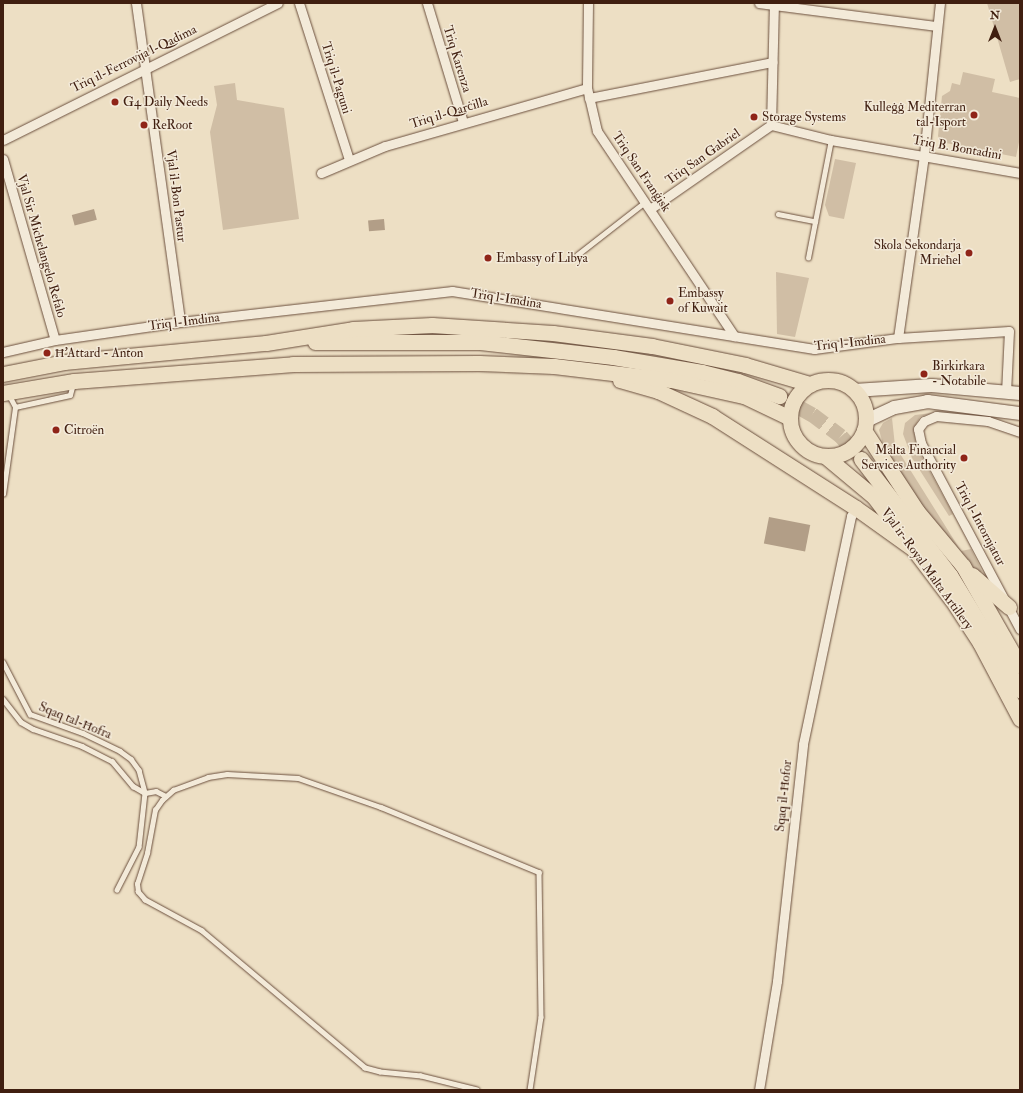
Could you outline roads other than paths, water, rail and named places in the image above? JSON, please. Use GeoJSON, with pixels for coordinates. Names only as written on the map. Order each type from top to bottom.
{"type":"FeatureCollection","features":[{"type":"Feature","properties":{"kind":"highway","name":"Triq l-Imdina"},"geometry":{"type":"LineString","coordinates":[[5,373],[71,361],[266,343],[353,329],[432,325],[553,333],[652,346],[745,365],[814,383],[837,381],[854,390]]}},
{"type":"Feature","properties":{"kind":"highway","name":"Triq l-Imdina"},"geometry":{"type":"LineString","coordinates":[[266,343],[480,342],[671,366],[738,381],[779,396]]}},
{"type":"Feature","properties":{"kind":"highway"},"geometry":{"type":"LineString","coordinates":[[5,392],[74,380],[293,364],[436,362],[559,367],[634,374],[729,392],[755,400],[790,418]]}},
{"type":"Feature","properties":{"kind":"highway"},"geometry":{"type":"LineString","coordinates":[[559,367],[632,383],[695,407],[856,508],[912,548]]}},
{"type":"Feature","properties":{"kind":"highway"},"geometry":{"type":"LineString","coordinates":[[814,383],[800,392],[792,404],[790,418],[791,427],[800,444],[816,454],[826,456],[835,455],[849,449],[860,439],[865,425],[861,399],[854,390]]}},
{"type":"Feature","properties":{"kind":"highway","name":"Vjal ir-Royal Malta Artillery"},"geometry":{"type":"LineString","coordinates":[[865,425],[918,511],[963,566],[1020,666]]}},
{"type":"Feature","properties":{"kind":"highway","name":"Vjal ir-Royal Malta Artillery"},"geometry":{"type":"LineString","coordinates":[[826,456],[874,497],[952,600],[980,642],[1020,719]]}},
{"type":"Feature","properties":{"kind":"highway","name":"Vjal ir-Royal Malta Artillery"},"geometry":{"type":"LineString","coordinates":[[861,459],[950,575],[1020,690]]}},
{"type":"Feature","properties":{"kind":"highway"},"geometry":{"type":"LineString","coordinates":[[963,566],[1009,607]]}},
{"type":"Feature","properties":{"kind":"main road"},"geometry":{"type":"LineString","coordinates":[[854,390],[931,385],[1006,393],[1020,393]]}},
{"type":"Feature","properties":{"kind":"main road"},"geometry":{"type":"LineString","coordinates":[[865,425],[894,407],[927,402],[1020,413]]}},
{"type":"Feature","properties":{"kind":"street","name":"Vjal il-Bon Pastur"},"geometry":{"type":"LineString","coordinates":[[136,3],[180,322]]}},
{"type":"Feature","properties":{"kind":"street","name":"Triq il-Ferrovija l-Qadima"},"geometry":{"type":"LineString","coordinates":[[3,140],[146,67],[278,3]]}},
{"type":"Feature","properties":{"kind":"street","name":"Triq il-Paguni"},"geometry":{"type":"LineString","coordinates":[[299,3],[349,160]]}},
{"type":"Feature","properties":{"kind":"street","name":"Triq Karenza"},"geometry":{"type":"LineString","coordinates":[[427,3],[463,122]]}},
{"type":"Feature","properties":{"kind":"street","name":"Triq San Franġisk"},"geometry":{"type":"LineString","coordinates":[[588,3],[588,93],[597,131],[734,336]]}},
{"type":"Feature","properties":{"kind":"street"},"geometry":{"type":"LineString","coordinates":[[759,3],[774,3],[937,26]]}},
{"type":"Feature","properties":{"kind":"street"},"geometry":{"type":"LineString","coordinates":[[771,126],[774,3]]}},
{"type":"Feature","properties":{"kind":"street"},"geometry":{"type":"LineString","coordinates":[[898,338],[924,155],[940,3]]}},
{"type":"Feature","properties":{"kind":"street","name":"Triq il-Qarċilla"},"geometry":{"type":"LineString","coordinates":[[321,173],[349,160],[463,122],[588,93],[772,62]]}},
{"type":"Feature","properties":{"kind":"street","name":"Triq B. Bontadini"},"geometry":{"type":"LineString","coordinates":[[771,126],[830,140],[924,155],[1020,173]]}},
{"type":"Feature","properties":{"kind":"street","name":"Triq San Gabriel"},"geometry":{"type":"LineString","coordinates":[[648,206],[771,126]]}},
{"type":"Feature","properties":{"kind":"street","name":"Vjal Sir Michelangelo Refalo"},"geometry":{"type":"LineString","coordinates":[[3,159],[55,340]]}},
{"type":"Feature","properties":{"kind":"street","name":"Triq l-Imdina"},"geometry":{"type":"LineString","coordinates":[[3,352],[55,340],[180,322],[452,291],[814,349],[898,338],[1009,331],[1006,393]]}},
{"type":"Feature","properties":{"kind":"street","name":"Triq l-Intornjatur"},"geometry":{"type":"LineString","coordinates":[[1020,432],[988,421],[936,416],[924,421],[918,429],[921,443],[1020,629]]}},
{"type":"Feature","properties":{"kind":"street","name":"Sqaq il-Ħofor"},"geometry":{"type":"LineString","coordinates":[[759,1090],[777,981],[803,744],[851,516],[856,508]]}},
{"type":"Feature","properties":{"kind":"lane"},"geometry":{"type":"LineString","coordinates":[[808,258],[830,140]]}},
{"type":"Feature","properties":{"kind":"lane"},"geometry":{"type":"LineString","coordinates":[[577,255],[648,206]]}},
{"type":"Feature","properties":{"kind":"lane"},"geometry":{"type":"LineString","coordinates":[[778,214],[815,221]]}},
{"type":"Feature","properties":{"kind":"lane"},"geometry":{"type":"LineString","coordinates":[[15,407],[70,395],[74,380]]}},
{"type":"Feature","properties":{"kind":"lane"},"geometry":{"type":"LineString","coordinates":[[3,494],[15,407],[5,392]]}},
{"type":"Feature","properties":{"kind":"lane","name":"Sqaq tal-Ħofra"},"geometry":{"type":"LineString","coordinates":[[3,662],[23,705],[30,714],[82,733],[120,751],[132,759],[139,770],[145,793],[139,847],[117,890]]}},
{"type":"Feature","properties":{"kind":"lane","name":"Sqaq tal-Ħofra"},"geometry":{"type":"LineString","coordinates":[[3,699],[21,722],[33,729],[82,746],[112,761],[133,786],[145,793]]}},
{"type":"Feature","properties":{"kind":"lane"},"geometry":{"type":"LineString","coordinates":[[477,1090],[422,1076],[380,1072],[365,1068],[202,932],[145,900],[138,892],[137,884],[147,853],[155,810],[166,796],[190,782],[221,775],[298,778],[381,806],[539,872],[541,1017],[530,1090]]}},
{"type":"Feature","properties":{"kind":"lane"},"geometry":{"type":"LineString","coordinates":[[145,793],[156,791],[166,796]]}},
{"type":"Feature","properties":{"kind":"tunnel"},"geometry":{"type":"LineString","coordinates":[[779,396],[812,414],[841,436],[861,459]]}},
{"type":"Feature","properties":{"kind":"place","name":"G4 Daily Needs"},"geometry":{"type":"Point","coordinates":[115,102]}},
{"type":"Feature","properties":{"kind":"place","name":"Kulleġġ Mediterran tal-Isport"},"geometry":{"type":"Point","coordinates":[974,115]}},
{"type":"Feature","properties":{"kind":"place","name":"Storage Systems"},"geometry":{"type":"Point","coordinates":[754,117]}},
{"type":"Feature","properties":{"kind":"place","name":"ReRoot"},"geometry":{"type":"Point","coordinates":[144,125]}},
{"type":"Feature","properties":{"kind":"place","name":"Skola Sekondarja Mrieħel"},"geometry":{"type":"Point","coordinates":[969,253]}},
{"type":"Feature","properties":{"kind":"place","name":"Embassy of Libya"},"geometry":{"type":"Point","coordinates":[488,258]}},
{"type":"Feature","properties":{"kind":"place","name":"Embassy of Kuwait"},"geometry":{"type":"Point","coordinates":[670,301]}},
{"type":"Feature","properties":{"kind":"place","name":"Ħ'Attard - Anton"},"geometry":{"type":"Point","coordinates":[47,353]}},
{"type":"Feature","properties":{"kind":"place","name":"Birkirkara - Notabile"},"geometry":{"type":"Point","coordinates":[924,374]}},
{"type":"Feature","properties":{"kind":"place","name":"Citroën"},"geometry":{"type":"Point","coordinates":[56,430]}},
{"type":"Feature","properties":{"kind":"place","name":"Malta Financial Services Authority"},"geometry":{"type":"Point","coordinates":[964,458]}}]}
